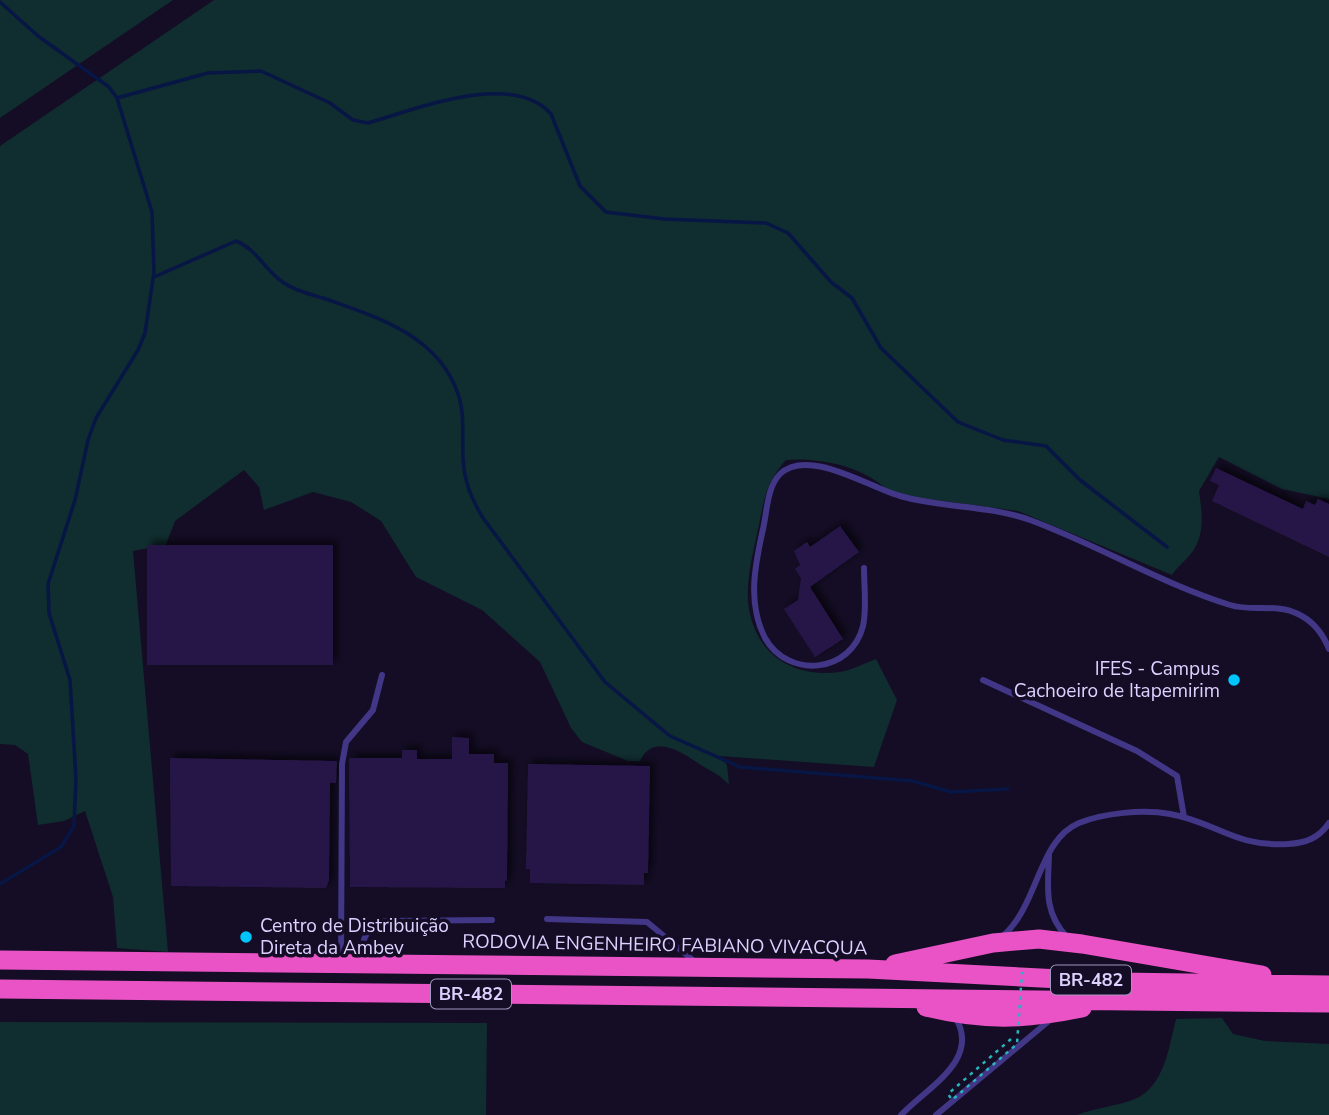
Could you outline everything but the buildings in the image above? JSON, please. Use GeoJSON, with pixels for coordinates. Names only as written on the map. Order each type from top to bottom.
{"type":"FeatureCollection","features":[{"type":"Feature","properties":{"kind":"highway"},"geometry":{"type":"LineString","coordinates":[[868,970],[993,943],[1038,939],[1322,984]]}},
{"type":"Feature","properties":{"kind":"highway","name":"RODOVIA ENGENHEIRO FABIANO VIVACQUA"},"geometry":{"type":"LineString","coordinates":[[0,957],[34,960],[868,970],[1119,982],[1322,984]]}},
{"type":"Feature","properties":{"kind":"highway","name":"BR-482"},"geometry":{"type":"LineString","coordinates":[[0,991],[1329,1003]]}},
{"type":"Feature","properties":{"kind":"highway"},"geometry":{"type":"LineString","coordinates":[[891,998],[951,1013],[1003,1020],[1121,1001]]}},
{"type":"Feature","properties":{"kind":"lane"},"geometry":{"type":"LineString","coordinates":[[864,568],[863,628],[845,654],[818,667],[793,663],[774,650],[766,639],[758,617],[754,578],[771,489],[780,474],[797,466],[828,469],[910,499],[990,510],[1030,520],[1230,605],[1282,608],[1298,614],[1318,629],[1329,649]]}},
{"type":"Feature","properties":{"kind":"lane"},"geometry":{"type":"LineString","coordinates":[[341,964],[342,764],[346,742],[373,710],[382,675]]}},
{"type":"Feature","properties":{"kind":"lane"},"geometry":{"type":"LineString","coordinates":[[983,680],[1137,751],[1177,776],[1184,817]]}},
{"type":"Feature","properties":{"kind":"lane"},"geometry":{"type":"LineString","coordinates":[[993,943],[1023,913],[1049,853],[1064,832],[1087,820],[1141,812],[1184,817],[1237,839],[1271,845],[1307,841],[1319,834],[1329,823]]}},
{"type":"Feature","properties":{"kind":"lane"},"geometry":{"type":"LineString","coordinates":[[1049,853],[1049,906],[1056,924],[1074,943]]}},
{"type":"Feature","properties":{"kind":"lane"},"geometry":{"type":"LineString","coordinates":[[547,919],[647,922],[679,946],[700,968]]}},
{"type":"Feature","properties":{"kind":"lane"},"geometry":{"type":"LineString","coordinates":[[362,964],[362,941],[370,927],[382,921],[492,920]]}},
{"type":"Feature","properties":{"kind":"lane"},"geometry":{"type":"LineString","coordinates":[[901,1115],[957,1061],[962,1037],[951,1013]]}},
{"type":"Feature","properties":{"kind":"lane"},"geometry":{"type":"LineString","coordinates":[[936,1115],[1058,1013]]}},
{"type":"Feature","properties":{"kind":"path"},"geometry":{"type":"LineString","coordinates":[[1011,1039],[947,1094],[952,1100],[1017,1044],[1022,972]]}},
{"type":"Feature","properties":{"kind":"green space"},"geometry":{"type":"Polygon","coordinates":[[[0,0],[173,0],[0,118],[0,0]]]}},
{"type":"Feature","properties":{"kind":"green space"},"geometry":{"type":"Polygon","coordinates":[[[214,0],[1329,0],[1329,499],[1282,489],[1219,457],[1199,491],[1202,524],[1199,540],[1172,575],[1018,511],[891,494],[870,477],[843,466],[814,460],[786,460],[773,477],[766,494],[753,552],[748,591],[753,625],[769,651],[794,667],[808,671],[840,672],[876,659],[897,700],[874,767],[720,756],[727,765],[729,785],[716,774],[669,748],[653,748],[646,752],[640,761],[628,761],[582,742],[571,728],[540,662],[482,610],[416,577],[381,521],[351,502],[313,492],[264,510],[259,487],[244,470],[175,521],[162,555],[148,548],[133,551],[168,952],[117,948],[113,897],[85,811],[64,821],[38,825],[28,754],[15,745],[0,744],[0,146],[214,0]]]}},
{"type":"Feature","properties":{"kind":"green space"},"geometry":{"type":"Polygon","coordinates":[[[1222,1018],[1233,1034],[1265,1041],[1329,1044],[1329,1115],[1077,1115],[1135,1099],[1145,1093],[1153,1085],[1164,1064],[1176,1019],[1222,1018]]]}},
{"type":"Feature","properties":{"kind":"green space"},"geometry":{"type":"Polygon","coordinates":[[[0,1022],[487,1023],[486,1115],[0,1115],[0,1022]]]}},
{"type":"Feature","properties":{"kind":"waterway"},"geometry":{"type":"LineString","coordinates":[[0,2],[38,36],[109,87],[117,98],[152,212],[154,272],[145,333],[138,350],[96,418],[88,440],[75,500],[48,584],[49,613],[70,680],[76,779],[74,826],[61,847],[0,884]]}},
{"type":"Feature","properties":{"kind":"waterway"},"geometry":{"type":"LineString","coordinates":[[117,98],[208,73],[261,71],[330,103],[353,120],[368,123],[463,97],[513,95],[534,101],[551,114],[580,186],[606,212],[664,219],[766,223],[788,233],[831,282],[852,298],[881,348],[958,422],[1003,440],[1046,446],[1080,480],[1167,547]]}},
{"type":"Feature","properties":{"kind":"waterway"},"geometry":{"type":"LineString","coordinates":[[154,277],[236,241],[250,249],[277,278],[289,286],[368,314],[406,332],[422,344],[449,374],[458,394],[465,474],[483,518],[605,682],[670,736],[740,767],[913,781],[951,792],[1008,789]]}},
{"type":"Feature","properties":{"kind":"place","name":"IFES - Campus Cachoeiro de Itapemirim"},"geometry":{"type":"Point","coordinates":[1234,680]}},
{"type":"Feature","properties":{"kind":"place","name":"Centro de Distribuição Direta da Ambev"},"geometry":{"type":"Point","coordinates":[246,937]}}]}
